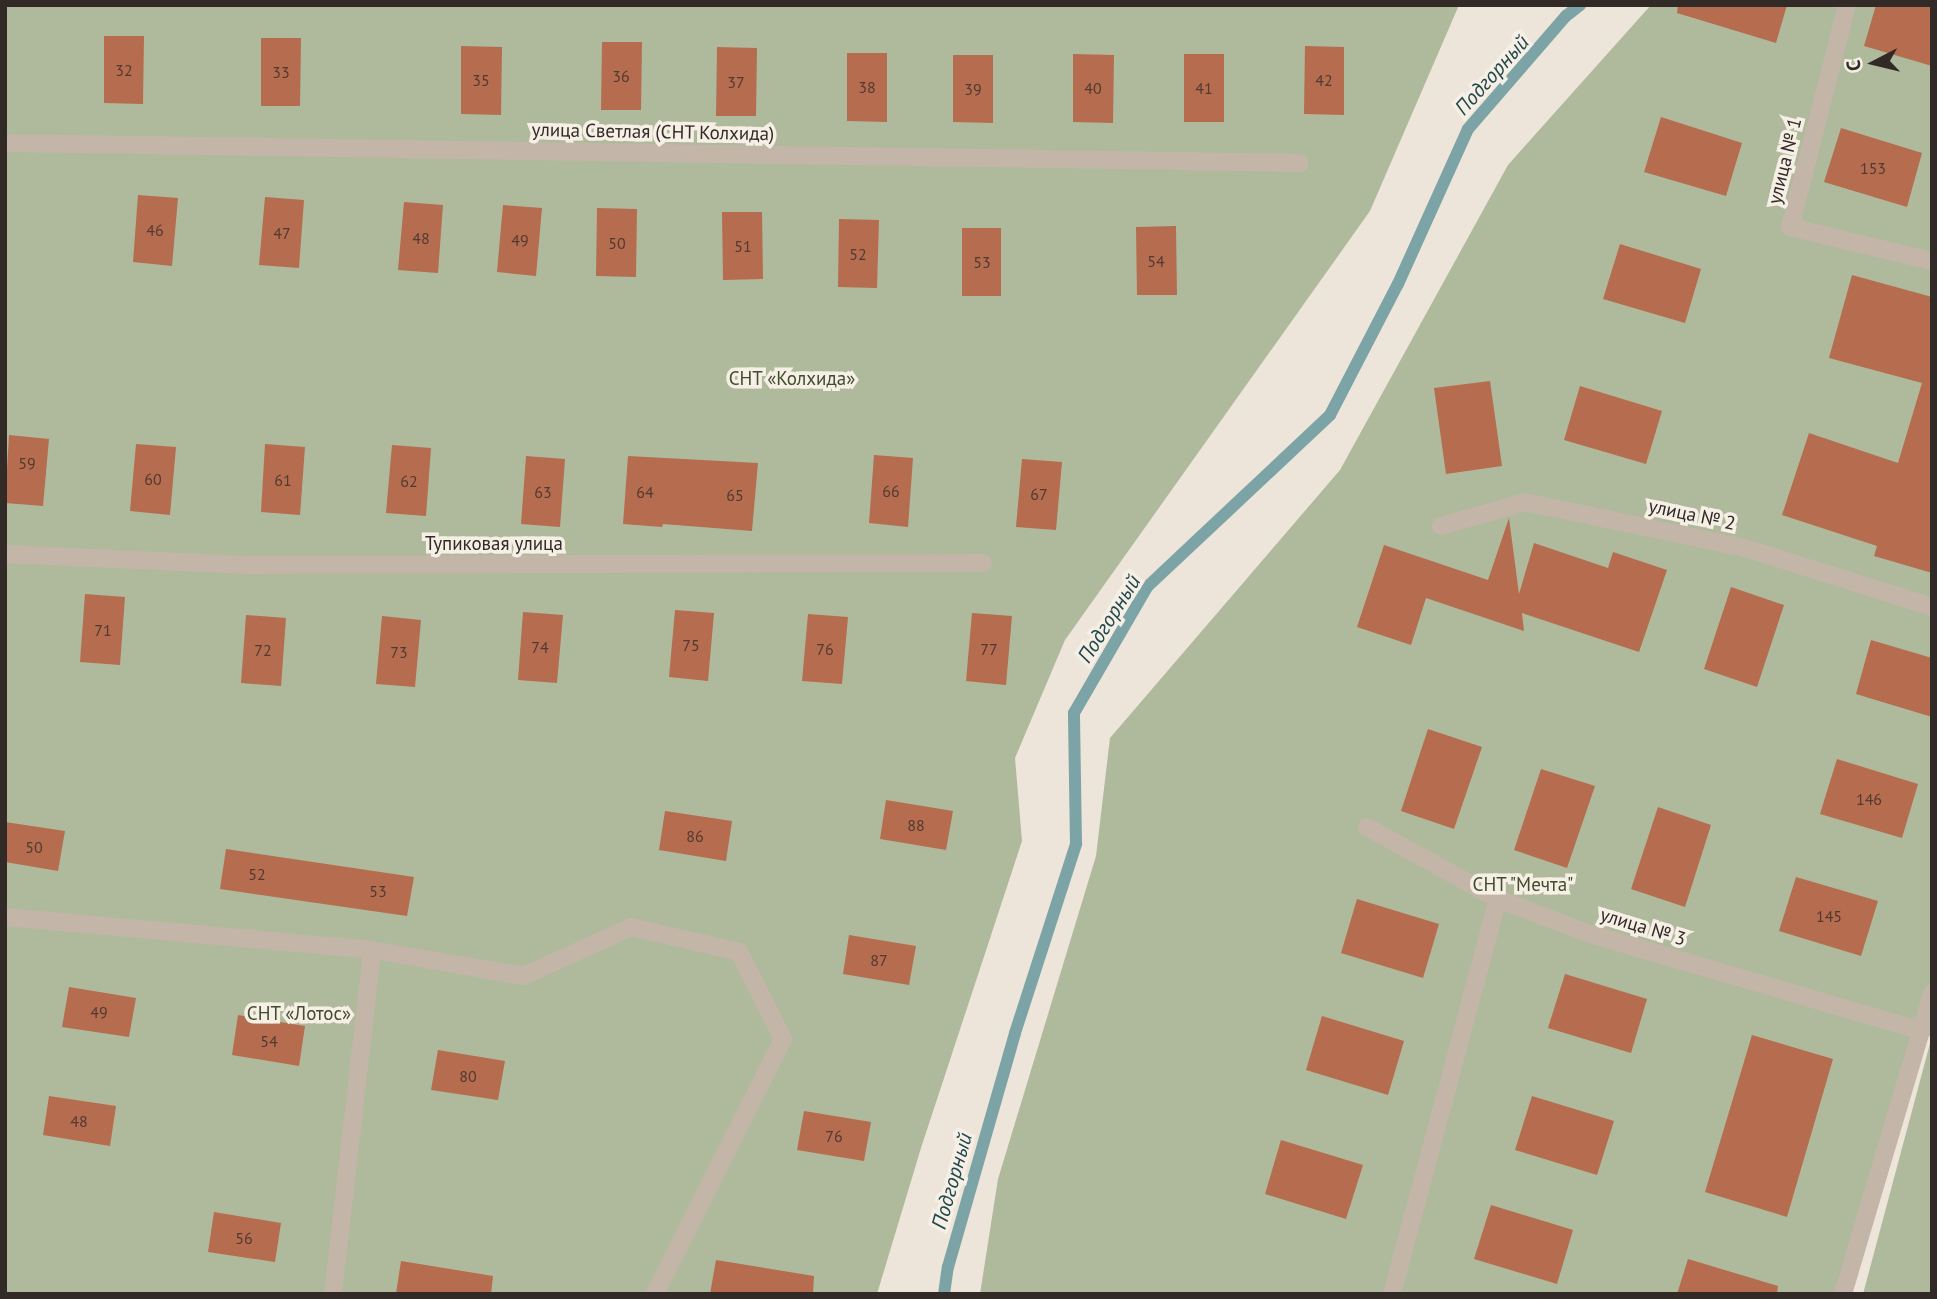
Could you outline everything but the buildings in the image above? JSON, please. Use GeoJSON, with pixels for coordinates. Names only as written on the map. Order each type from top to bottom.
{"type":"FeatureCollection","features":[{"type":"Feature","properties":{"kind":"street","name":"улица № 1"},"geometry":{"type":"LineString","coordinates":[[1847,5],[1790,227],[1932,261]]}},
{"type":"Feature","properties":{"kind":"street","name":"улица Светлая (СНТ Колхида)"},"geometry":{"type":"LineString","coordinates":[[5,143],[1300,163]]}},
{"type":"Feature","properties":{"kind":"street","name":"улица № 2"},"geometry":{"type":"LineString","coordinates":[[1441,526],[1525,502],[1745,548],[1932,607]]}},
{"type":"Feature","properties":{"kind":"street","name":"Тупиковая улица"},"geometry":{"type":"LineString","coordinates":[[5,554],[247,565],[983,563]]}},
{"type":"Feature","properties":{"kind":"street","name":"улица № 3"},"geometry":{"type":"LineString","coordinates":[[1367,827],[1498,899],[1587,933],[1922,1031]]}},
{"type":"Feature","properties":{"kind":"street"},"geometry":{"type":"LineString","coordinates":[[1392,1294],[1498,899]]}},
{"type":"Feature","properties":{"kind":"street"},"geometry":{"type":"LineString","coordinates":[[5,917],[372,950],[524,976],[631,927],[739,952],[783,1038],[655,1294]]}},
{"type":"Feature","properties":{"kind":"street"},"geometry":{"type":"LineString","coordinates":[[333,1294],[372,950]]}},
{"type":"Feature","properties":{"kind":"street"},"geometry":{"type":"LineString","coordinates":[[1843,1294],[1932,993]]}},
{"type":"Feature","properties":{"kind":"green space","name":"СНТ «Колхида»"},"geometry":{"type":"Polygon","coordinates":[[[5,5],[1459,5],[1370,211],[1065,640],[1015,758],[1022,841],[921,1148],[877,1294],[5,1294],[5,5]]]}},
{"type":"Feature","properties":{"kind":"green space","name":"СНТ \"Мечта\""},"geometry":{"type":"Polygon","coordinates":[[[1651,5],[1932,5],[1932,993],[1843,1294],[980,1294],[998,1179],[1096,856],[1110,738],[1340,470],[1508,165],[1651,5]]]}},
{"type":"Feature","properties":{"kind":"green space"},"geometry":{"type":"Polygon","coordinates":[[[1932,1036],[1932,1294],[1863,1294],[1932,1036]]]}},
{"type":"Feature","properties":{"kind":"waterway","name":"Подгорный"},"geometry":{"type":"LineString","coordinates":[[944,1294],[948,1267],[1015,1033],[1076,844],[1074,713],[1147,587],[1330,415],[1398,284],[1468,129],[1566,16],[1580,5]]}},
{"type":"Feature","properties":{"kind":"park label","name":"СНТ «Лотос»"},"geometry":{"type":"Point","coordinates":[299,1014]}}]}
